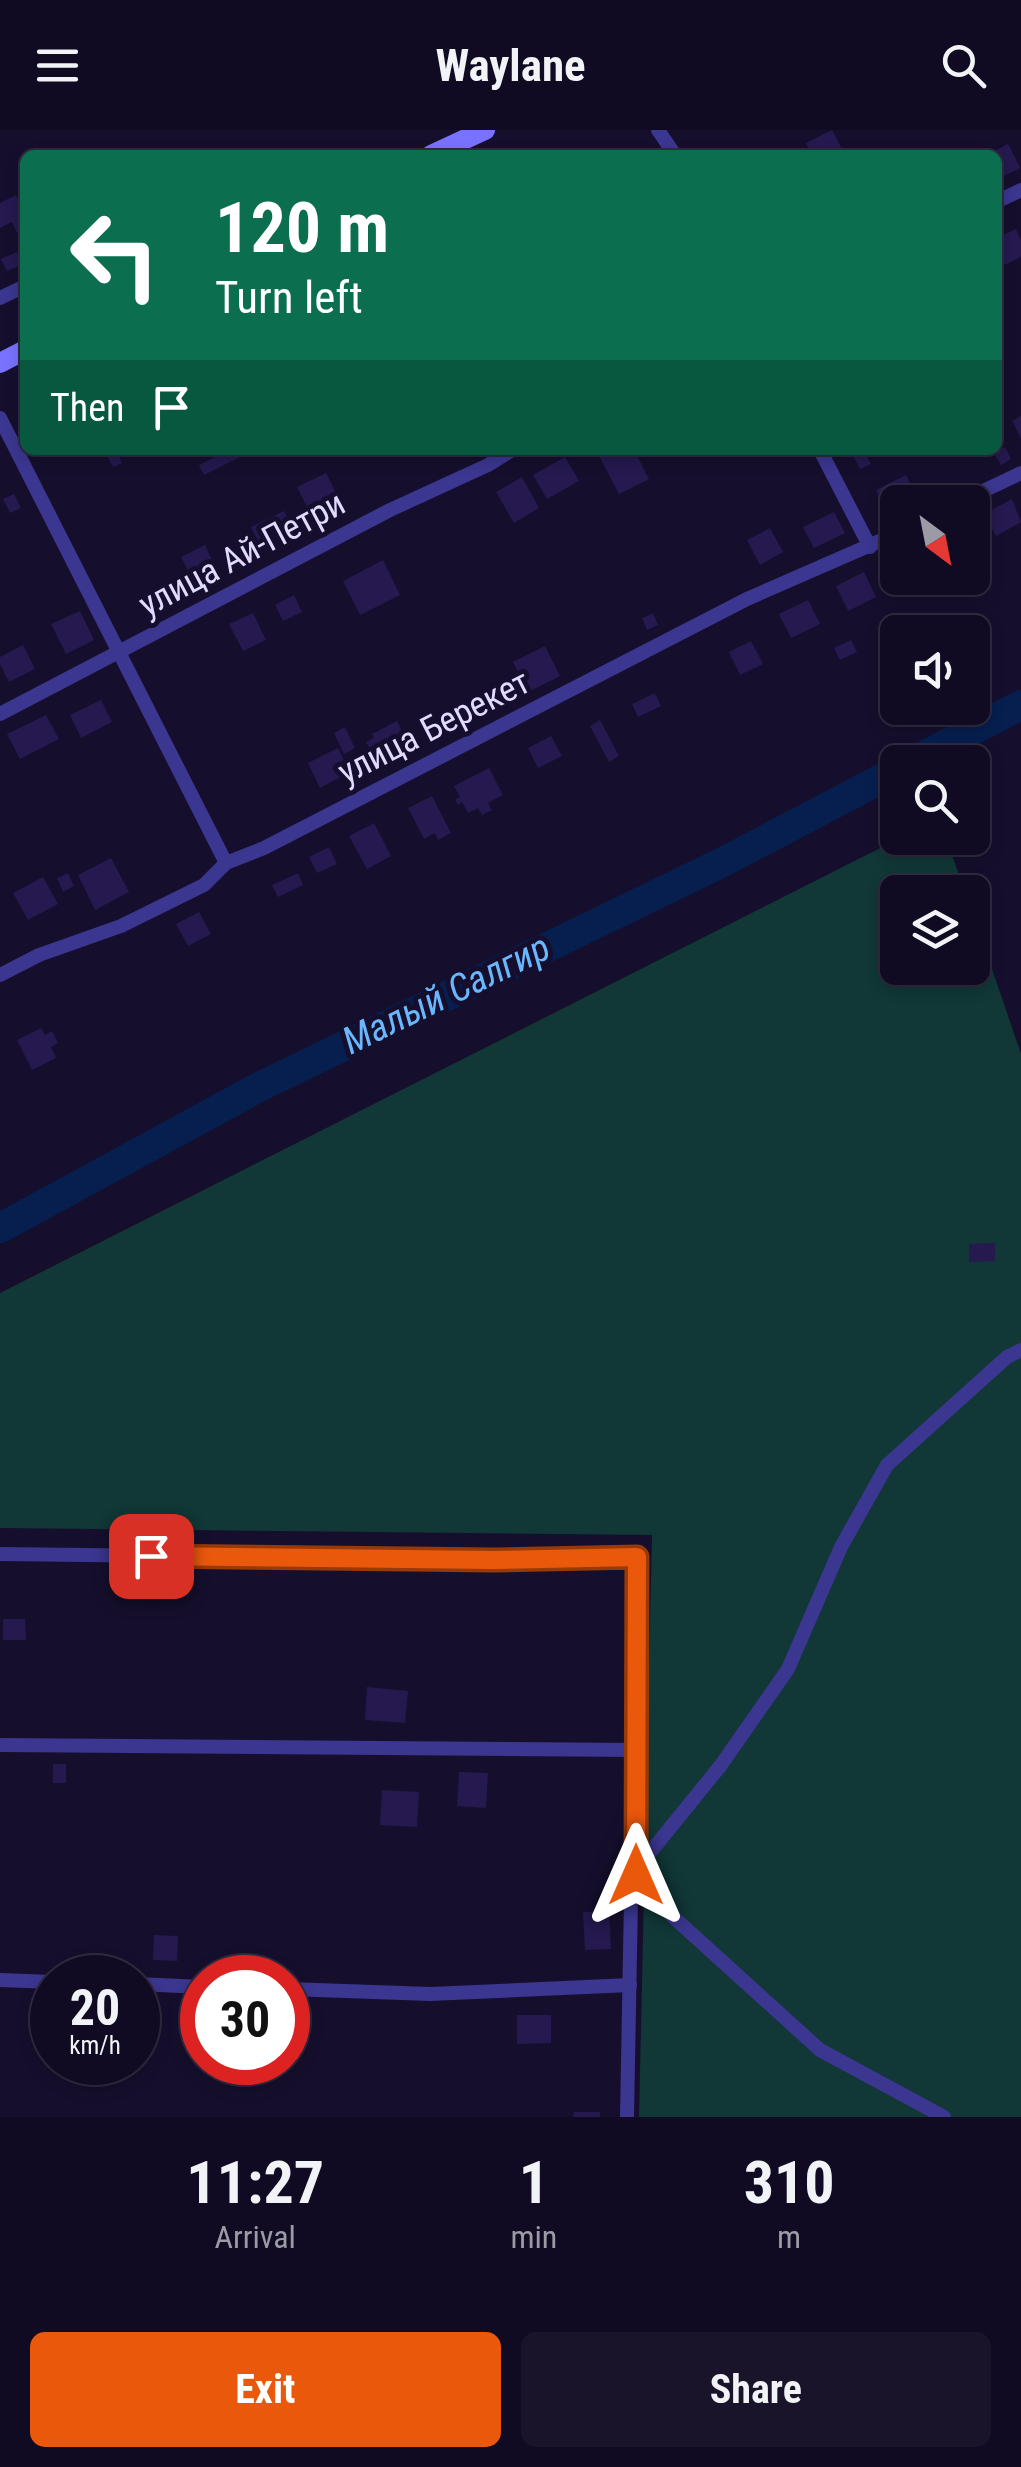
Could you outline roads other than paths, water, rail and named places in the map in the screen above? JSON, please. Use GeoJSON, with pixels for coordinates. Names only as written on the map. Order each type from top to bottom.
{"type":"FeatureCollection","features":[{"type":"Feature","properties":{"kind":"main road"},"geometry":{"type":"LineString","coordinates":[[442,150],[484,130]]}},
{"type":"Feature","properties":{"kind":"street"},"geometry":{"type":"LineString","coordinates":[[0,418],[226,862]]}},
{"type":"Feature","properties":{"kind":"street","name":"улица Ай-Петри"},"geometry":{"type":"LineString","coordinates":[[0,714],[390,510],[504,455]]}},
{"type":"Feature","properties":{"kind":"street"},"geometry":{"type":"LineString","coordinates":[[823,455],[870,547]]}},
{"type":"Feature","properties":{"kind":"street"},"geometry":{"type":"LineString","coordinates":[[990,487],[1021,472]]}},
{"type":"Feature","properties":{"kind":"street","name":"улица Берекет"},"geometry":{"type":"LineString","coordinates":[[0,974],[138,918],[204,885],[226,862],[264,848],[747,600],[880,542]]}},
{"type":"Feature","properties":{"kind":"street"},"geometry":{"type":"LineString","coordinates":[[628,2117],[630,1898],[636,1875],[788,1668],[841,1547],[887,1465],[1007,1357],[1021,1350]]}},
{"type":"Feature","properties":{"kind":"street"},"geometry":{"type":"LineString","coordinates":[[0,1554],[475,1560],[637,1557],[636,1875],[670,1914],[820,2050],[944,2117]]}},
{"type":"Feature","properties":{"kind":"street"},"geometry":{"type":"LineString","coordinates":[[0,1745],[636,1750]]}},
{"type":"Feature","properties":{"kind":"street"},"geometry":{"type":"LineString","coordinates":[[0,1980],[30,1981]]}},
{"type":"Feature","properties":{"kind":"street"},"geometry":{"type":"LineString","coordinates":[[310,1991],[430,1994],[630,1985]]}},
{"type":"Feature","properties":{"kind":"waterway","name":"Малый Салгир"},"geometry":{"type":"LineString","coordinates":[[945,745],[1021,705]]}},
{"type":"Feature","properties":{"kind":"waterway","name":"Малый Салгир"},"geometry":{"type":"LineString","coordinates":[[0,1228],[259,1087],[721,863],[880,779]]}}]}
